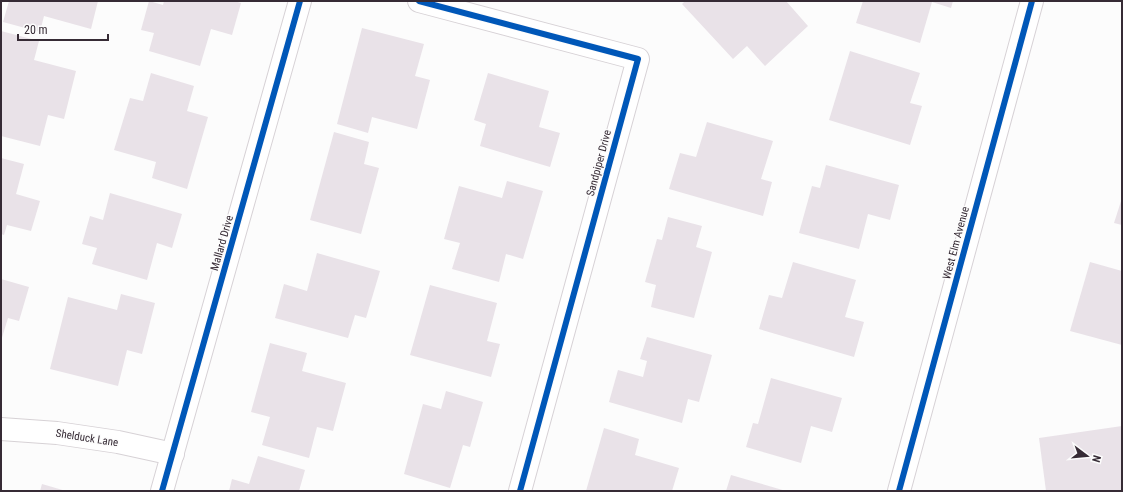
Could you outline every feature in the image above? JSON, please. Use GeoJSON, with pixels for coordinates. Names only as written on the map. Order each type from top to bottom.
{"type":"FeatureCollection","features":[{"type":"Feature","properties":{"kind":"street","name":"Mallard Drive"},"geometry":{"type":"LineString","coordinates":[[162,491],[300,1]]}},
{"type":"Feature","properties":{"kind":"street","name":"Sandpiper Drive"},"geometry":{"type":"LineString","coordinates":[[419,1],[638,60],[520,491]]}},
{"type":"Feature","properties":{"kind":"street","name":"West Elm Avenue"},"geometry":{"type":"LineString","coordinates":[[899,491],[1032,1]]}},
{"type":"Feature","properties":{"kind":"street","name":"Shelduck Lane"},"geometry":{"type":"LineString","coordinates":[[1,429],[57,433],[118,442],[172,454]]}},
{"type":"Feature","properties":{"kind":"building"},"geometry":{"type":"Polygon","coordinates":[[[9,1],[98,1],[91,29],[44,16],[40,32],[3,22],[9,1]]]}},
{"type":"Feature","properties":{"kind":"building"},"geometry":{"type":"Polygon","coordinates":[[[149,1],[163,5],[164,1],[234,1],[241,3],[232,35],[211,29],[200,66],[149,51],[154,33],[141,30],[149,1]]]}},
{"type":"Feature","properties":{"kind":"building"},"geometry":{"type":"Polygon","coordinates":[[[685,1],[786,1],[808,26],[765,66],[747,46],[733,59],[682,4],[685,1]]]}},
{"type":"Feature","properties":{"kind":"building"},"geometry":{"type":"Polygon","coordinates":[[[863,1],[953,1],[951,8],[932,2],[920,43],[856,23],[863,1]]]}},
{"type":"Feature","properties":{"kind":"building"},"geometry":{"type":"Polygon","coordinates":[[[362,28],[424,44],[415,76],[430,80],[417,129],[372,117],[368,133],[337,124],[362,28]]]}},
{"type":"Feature","properties":{"kind":"building"},"geometry":{"type":"Polygon","coordinates":[[[1,31],[39,41],[34,60],[76,71],[64,119],[48,115],[40,146],[1,136],[1,31]]]}},
{"type":"Feature","properties":{"kind":"building"},"geometry":{"type":"Polygon","coordinates":[[[850,51],[920,73],[910,103],[922,106],[910,145],[829,120],[850,51]]]}},
{"type":"Feature","properties":{"kind":"building"},"geometry":{"type":"Polygon","coordinates":[[[151,73],[194,86],[187,111],[208,117],[187,189],[152,178],[156,162],[114,150],[130,98],[143,101],[151,73]]]}},
{"type":"Feature","properties":{"kind":"building"},"geometry":{"type":"Polygon","coordinates":[[[488,73],[549,91],[539,127],[560,133],[550,167],[480,146],[486,124],[474,120],[488,73]]]}},
{"type":"Feature","properties":{"kind":"building"},"geometry":{"type":"Polygon","coordinates":[[[707,122],[773,141],[761,179],[772,182],[763,216],[669,189],[680,153],[696,157],[707,122]]]}},
{"type":"Feature","properties":{"kind":"building"},"geometry":{"type":"Polygon","coordinates":[[[334,132],[369,142],[364,164],[379,168],[361,234],[310,220],[334,132]]]}},
{"type":"Feature","properties":{"kind":"building"},"geometry":{"type":"Polygon","coordinates":[[[1,158],[24,164],[16,194],[40,201],[31,231],[7,225],[4,235],[1,234],[1,158]]]}},
{"type":"Feature","properties":{"kind":"building"},"geometry":{"type":"Polygon","coordinates":[[[826,165],[899,185],[890,220],[868,214],[859,249],[799,233],[812,186],[820,188],[826,165]]]}},
{"type":"Feature","properties":{"kind":"building"},"geometry":{"type":"Polygon","coordinates":[[[507,181],[543,191],[523,259],[506,254],[499,282],[452,269],[460,243],[444,239],[459,186],[502,198],[507,181]]]}},
{"type":"Feature","properties":{"kind":"building"},"geometry":{"type":"Polygon","coordinates":[[[110,193],[182,214],[172,248],[157,243],[147,280],[92,264],[97,248],[82,244],[90,216],[103,220],[110,193]]]}},
{"type":"Feature","properties":{"kind":"building"},"geometry":{"type":"Polygon","coordinates":[[[1122,198],[1122,225],[1114,223],[1122,198]]]}},
{"type":"Feature","properties":{"kind":"building"},"geometry":{"type":"Polygon","coordinates":[[[668,217],[702,226],[696,247],[712,252],[694,318],[651,307],[656,285],[645,282],[657,239],[662,240],[668,217]]]}},
{"type":"Feature","properties":{"kind":"building"},"geometry":{"type":"Polygon","coordinates":[[[317,253],[380,271],[366,318],[355,315],[348,338],[275,318],[284,284],[307,291],[317,253]]]}},
{"type":"Feature","properties":{"kind":"building"},"geometry":{"type":"Polygon","coordinates":[[[793,262],[856,280],[845,317],[864,322],[854,357],[759,329],[769,295],[782,298],[793,262]]]}},
{"type":"Feature","properties":{"kind":"building"},"geometry":{"type":"Polygon","coordinates":[[[1090,262],[1122,271],[1122,345],[1070,331],[1090,262]]]}},
{"type":"Feature","properties":{"kind":"building"},"geometry":{"type":"Polygon","coordinates":[[[1,279],[29,287],[19,321],[8,318],[1,341],[1,279]]]}},
{"type":"Feature","properties":{"kind":"building"},"geometry":{"type":"Polygon","coordinates":[[[430,285],[497,303],[487,341],[500,344],[491,377],[410,355],[430,285]]]}},
{"type":"Feature","properties":{"kind":"building"},"geometry":{"type":"Polygon","coordinates":[[[121,294],[155,303],[142,354],[127,350],[118,386],[50,369],[68,297],[117,310],[121,294]]]}},
{"type":"Feature","properties":{"kind":"building"},"geometry":{"type":"Polygon","coordinates":[[[647,337],[712,355],[699,402],[688,399],[682,423],[609,402],[618,370],[643,377],[647,361],[640,359],[647,337]]]}},
{"type":"Feature","properties":{"kind":"building"},"geometry":{"type":"Polygon","coordinates":[[[270,343],[307,353],[302,371],[346,383],[333,431],[317,427],[309,458],[262,445],[270,417],[251,412],[270,343]]]}},
{"type":"Feature","properties":{"kind":"building"},"geometry":{"type":"Polygon","coordinates":[[[771,378],[842,398],[832,432],[811,426],[801,463],[746,447],[753,423],[758,424],[771,378]]]}},
{"type":"Feature","properties":{"kind":"building"},"geometry":{"type":"Polygon","coordinates":[[[446,391],[483,402],[470,447],[463,445],[450,488],[404,474],[423,404],[441,409],[446,391]]]}},
{"type":"Feature","properties":{"kind":"building"},"geometry":{"type":"Polygon","coordinates":[[[1122,426],[1122,491],[1046,491],[1039,438],[1122,426]]]}},
{"type":"Feature","properties":{"kind":"building"},"geometry":{"type":"Polygon","coordinates":[[[604,428],[639,439],[635,455],[679,468],[672,491],[586,491],[604,428]]]}},
{"type":"Feature","properties":{"kind":"building"},"geometry":{"type":"Polygon","coordinates":[[[258,456],[305,470],[299,491],[229,491],[232,479],[249,484],[258,456]]]}},
{"type":"Feature","properties":{"kind":"building"},"geometry":{"type":"Polygon","coordinates":[[[731,475],[786,491],[726,491],[731,475]]]}},
{"type":"Feature","properties":{"kind":"building"},"geometry":{"type":"Polygon","coordinates":[[[42,484],[66,491],[40,491],[42,484]]]}},
{"type":"Feature","properties":{"kind":"cycle path"},"geometry":{"type":"LineString","coordinates":[[162,491],[300,1]]}},
{"type":"Feature","properties":{"kind":"cycle path"},"geometry":{"type":"LineString","coordinates":[[419,1],[638,59],[520,491]]}},
{"type":"Feature","properties":{"kind":"cycle path"},"geometry":{"type":"LineString","coordinates":[[899,491],[1032,1]]}}]}
